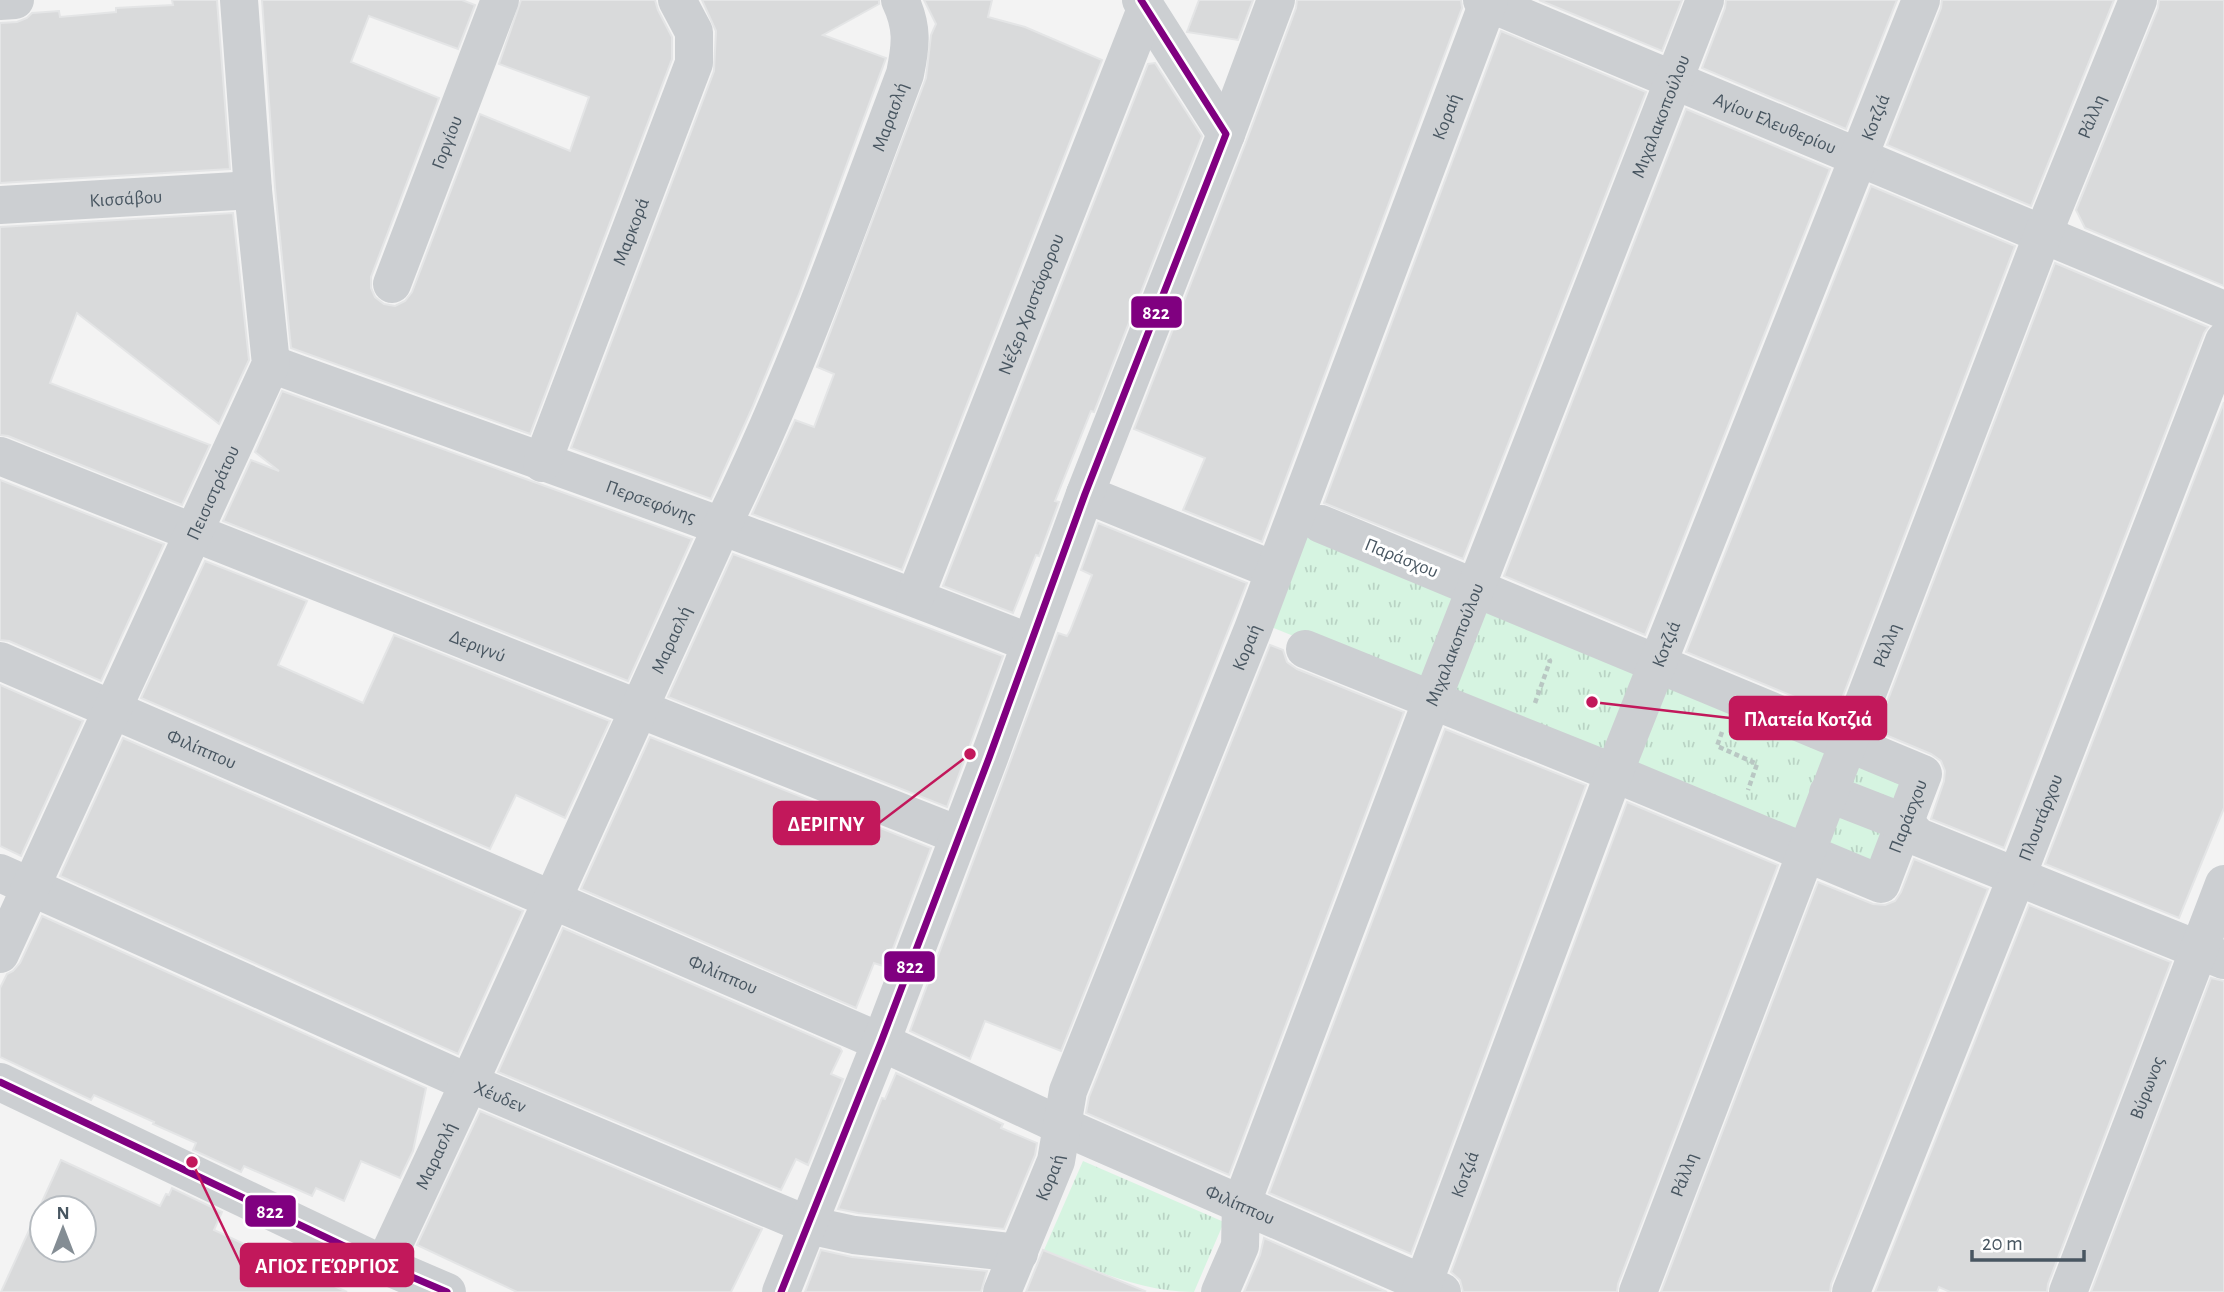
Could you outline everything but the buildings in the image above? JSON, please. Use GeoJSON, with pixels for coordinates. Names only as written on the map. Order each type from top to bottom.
{"type":"FeatureCollection","features":[{"type":"Feature","properties":{"kind":"street"},"geometry":{"type":"LineString","coordinates":[[0,1],[15,0]]}},
{"type":"Feature","properties":{"kind":"street"},"geometry":{"type":"LineString","coordinates":[[239,0],[253,190],[271,364]]}},
{"type":"Feature","properties":{"kind":"street","name":"Γοργίου"},"geometry":{"type":"LineString","coordinates":[[392,284],[500,0]]}},
{"type":"Feature","properties":{"kind":"street","name":"Μαρκορά"},"geometry":{"type":"LineString","coordinates":[[542,463],[694,62],[694,32],[677,0]]}},
{"type":"Feature","properties":{"kind":"street","name":"Μαρασλή"},"geometry":{"type":"LineString","coordinates":[[384,1265],[638,708],[756,457],[817,309],[905,74],[911,45],[908,17],[900,0]]}},
{"type":"Feature","properties":{"kind":"street"},"geometry":{"type":"LineString","coordinates":[[781,1292],[881,1042],[1085,494],[1276,0]]}},
{"type":"Feature","properties":{"kind":"street","name":"Μιχαλακοπούλου"},"geometry":{"type":"LineString","coordinates":[[1220,1292],[1240,1247],[1241,1205],[1432,700],[1705,0]]}},
{"type":"Feature","properties":{"kind":"street","name":"Κοτζιά"},"geometry":{"type":"LineString","coordinates":[[1428,1289],[1614,773],[1922,0]]}},
{"type":"Feature","properties":{"kind":"street","name":"Ράλλη"},"geometry":{"type":"LineString","coordinates":[[1638,1292],[2043,234],[2138,0]]}},
{"type":"Feature","properties":{"kind":"street","name":"Αγίου Ελευθερίου"},"geometry":{"type":"LineString","coordinates":[[1486,1],[2224,310]]}},
{"type":"Feature","properties":{"kind":"street","name":"Κοραή"},"geometry":{"type":"LineString","coordinates":[[1002,1292],[1056,1161],[1069,1091],[1253,629],[1486,1]]}},
{"type":"Feature","properties":{"kind":"street"},"geometry":{"type":"LineString","coordinates":[[1144,5],[1226,134]]}},
{"type":"Feature","properties":{"kind":"street","name":"Nέζερ Χριστόφορου"},"geometry":{"type":"LineString","coordinates":[[915,597],[1144,5]]}},
{"type":"Feature","properties":{"kind":"street","name":"Κισσάβου"},"geometry":{"type":"LineString","coordinates":[[0,205],[253,190]]}},
{"type":"Feature","properties":{"kind":"street","name":"Πλουτάρχου"},"geometry":{"type":"LineString","coordinates":[[1851,1292],[2017,876],[2224,341]]}},
{"type":"Feature","properties":{"kind":"street","name":"Περσεφόνης"},"geometry":{"type":"LineString","coordinates":[[271,364],[722,526],[915,597],[1030,643]]}},
{"type":"Feature","properties":{"kind":"street","name":"Πεισιστράτου"},"geometry":{"type":"LineString","coordinates":[[0,954],[15,880],[113,709],[271,364]]}},
{"type":"Feature","properties":{"kind":"street","name":"Δεριγνύ"},"geometry":{"type":"LineString","coordinates":[[0,456],[958,835]]}},
{"type":"Feature","properties":{"kind":"street"},"geometry":{"type":"LineString","coordinates":[[1085,494],[1273,570]]}},
{"type":"Feature","properties":{"kind":"street","name":"Παράσχου"},"geometry":{"type":"LineString","coordinates":[[1305,649],[1881,884],[1911,830],[1923,774],[1321,524]]}},
{"type":"Feature","properties":{"kind":"street","name":"Φιλίππου"},"geometry":{"type":"LineString","coordinates":[[0,662],[881,1042],[1428,1289]]}},
{"type":"Feature","properties":{"kind":"street"},"geometry":{"type":"LineString","coordinates":[[1828,793],[1911,830]]}},
{"type":"Feature","properties":{"kind":"street","name":"Παράσχου"},"geometry":{"type":"LineString","coordinates":[[1911,830],[2211,955]]}},
{"type":"Feature","properties":{"kind":"street","name":"Χέυδεν"},"geometry":{"type":"LineString","coordinates":[[15,880],[469,1083],[808,1225],[854,1235],[1019,1253]]}},
{"type":"Feature","properties":{"kind":"street","name":"Βύρωνος"},"geometry":{"type":"LineString","coordinates":[[2068,1292],[2211,955],[2224,884]]}},
{"type":"Feature","properties":{"kind":"street"},"geometry":{"type":"LineString","coordinates":[[0,1082],[384,1265],[447,1292]]}},
{"type":"Feature","properties":{"kind":"path"},"geometry":{"type":"LineString","coordinates":[[1533,708],[1550,661],[1543,650],[1553,620]]}},
{"type":"Feature","properties":{"kind":"path"},"geometry":{"type":"LineString","coordinates":[[1736,696],[1717,746],[1757,764],[1736,824]]}},
{"type":"Feature","properties":{"kind":"green space"},"geometry":{"type":"Polygon","coordinates":[[[1307,527],[1910,778],[1876,872],[1269,626],[1307,527]]]}},
{"type":"Feature","properties":{"kind":"green space"},"geometry":{"type":"Polygon","coordinates":[[[1083,1161],[1224,1222],[1194,1292],[1136,1284],[1044,1250],[1083,1161]]]}},
{"type":"Feature","properties":{"kind":"transit line","name":"822"},"geometry":{"type":"LineString","coordinates":[[781,1292],[881,1042],[989,758],[1085,494],[1226,134],[1141,0]]}},
{"type":"Feature","properties":{"kind":"transit line","name":"822"},"geometry":{"type":"LineString","coordinates":[[0,1082],[384,1265],[447,1292]]}},
{"type":"Feature","properties":{"kind":"place","name":"Πλατεία Κοτζιά"},"geometry":{"type":"Point","coordinates":[1592,702]}},
{"type":"Feature","properties":{"kind":"place","name":"ΔΕΡΙΓΝΥ"},"geometry":{"type":"Point","coordinates":[970,754]}},
{"type":"Feature","properties":{"kind":"place","name":"ΑΓΙΟΣ ΓΕΏΡΓΙΟΣ"},"geometry":{"type":"Point","coordinates":[192,1162]}}]}
